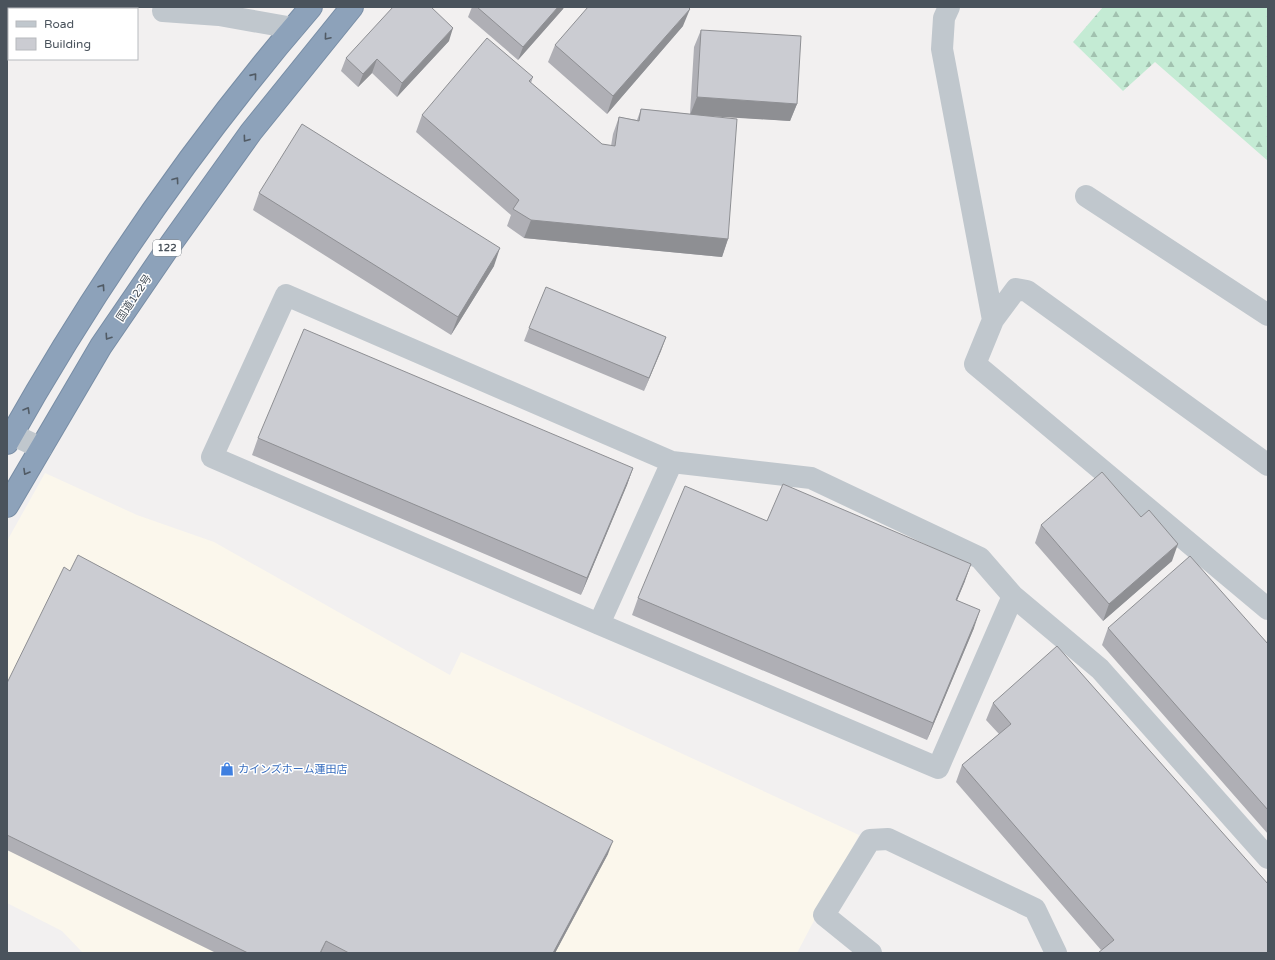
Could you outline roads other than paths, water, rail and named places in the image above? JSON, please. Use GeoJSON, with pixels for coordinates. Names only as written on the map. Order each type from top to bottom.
{"type":"FeatureCollection","features":[{"type":"Feature","properties":{"kind":"highway","name":"122"},"geometry":{"type":"LineString","coordinates":[[9,437],[73,330],[141,229],[224,113],[311,7]]}},
{"type":"Feature","properties":{"kind":"highway","name":"国道122号"},"geometry":{"type":"LineString","coordinates":[[7,506],[40,448],[102,346],[168,248],[251,132],[352,7]]}},
{"type":"Feature","properties":{"kind":"street"},"geometry":{"type":"LineString","coordinates":[[949,7],[944,18],[942,49],[993,320]]}},
{"type":"Feature","properties":{"kind":"street"},"geometry":{"type":"LineString","coordinates":[[162,11],[218,15],[293,28]]}},
{"type":"Feature","properties":{"kind":"street"},"geometry":{"type":"LineString","coordinates":[[1086,196],[1268,315]]}},
{"type":"Feature","properties":{"kind":"street"},"geometry":{"type":"LineString","coordinates":[[1268,465],[1027,291],[1016,289],[993,320],[975,364],[1268,609]]}},
{"type":"Feature","properties":{"kind":"street"},"geometry":{"type":"LineString","coordinates":[[1013,596],[938,768],[212,457],[286,295],[672,462],[810,478],[980,558],[1013,596],[1100,669],[1268,858]]}},
{"type":"Feature","properties":{"kind":"street"},"geometry":{"type":"LineString","coordinates":[[9,437],[40,448]]}},
{"type":"Feature","properties":{"kind":"street"},"geometry":{"type":"LineString","coordinates":[[599,624],[672,462]]}},
{"type":"Feature","properties":{"kind":"street"},"geometry":{"type":"LineString","coordinates":[[871,953],[824,916],[870,840],[888,839],[1035,909],[1056,953]]}},
{"type":"Feature","properties":{"kind":"place","name":"カインズホーム蓮田店"},"geometry":{"type":"Point","coordinates":[227,769]}}]}
